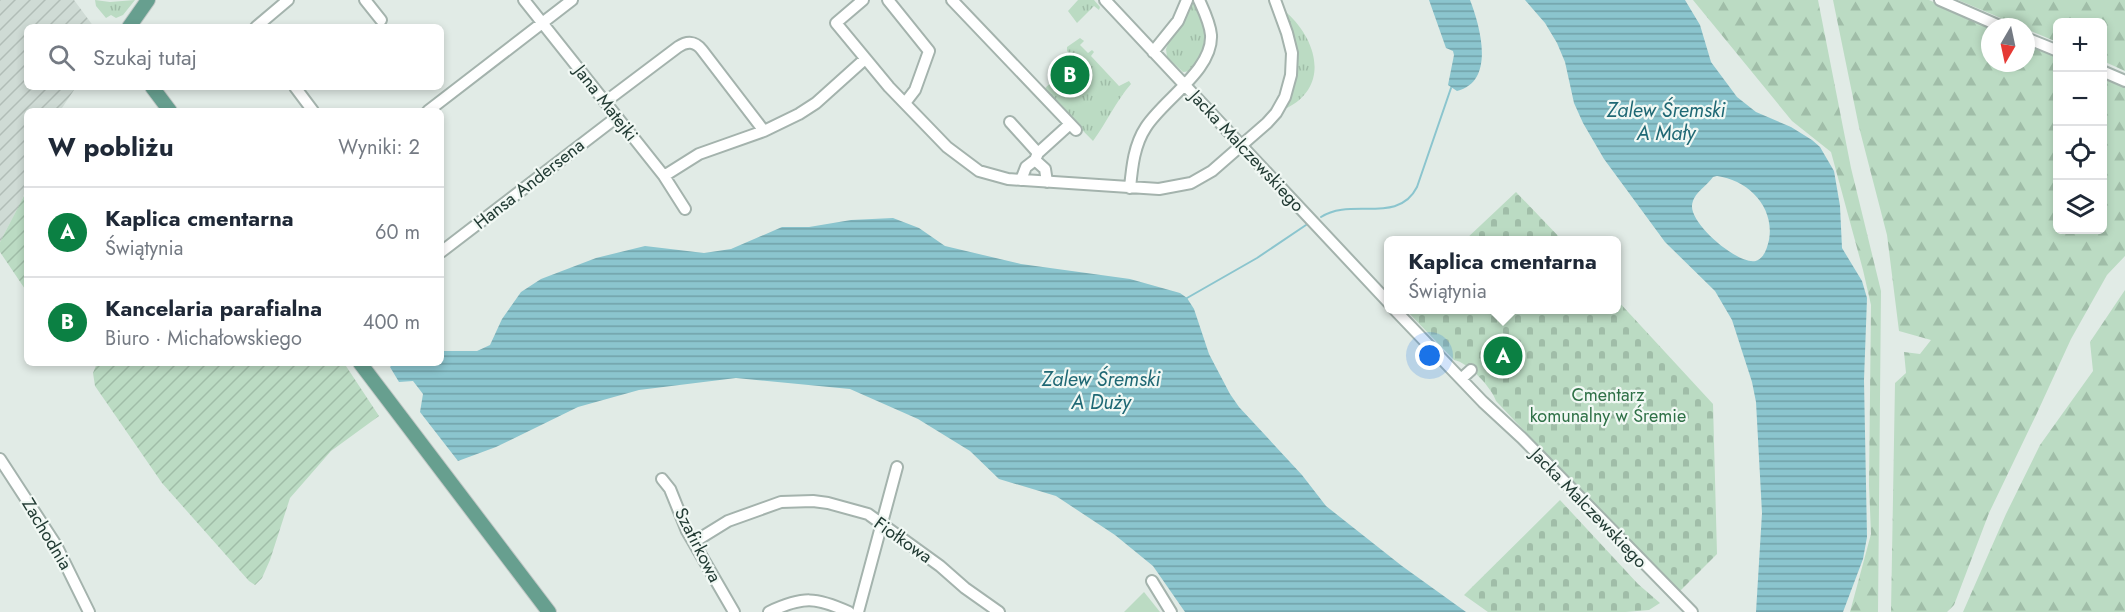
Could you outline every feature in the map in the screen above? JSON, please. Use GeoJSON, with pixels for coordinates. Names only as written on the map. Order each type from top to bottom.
{"type":"FeatureCollection","features":[{"type":"Feature","properties":{"kind":"main road"},"geometry":{"type":"LineString","coordinates":[[131,24],[148,0]]}},
{"type":"Feature","properties":{"kind":"main road"},"geometry":{"type":"LineString","coordinates":[[154,90],[168,108]]}},
{"type":"Feature","properties":{"kind":"main road"},"geometry":{"type":"LineString","coordinates":[[362,366],[549,612]]}},
{"type":"Feature","properties":{"kind":"street"},"geometry":{"type":"LineString","coordinates":[[260,24],[288,0]]}},
{"type":"Feature","properties":{"kind":"street"},"geometry":{"type":"LineString","coordinates":[[365,0],[381,20]]}},
{"type":"Feature","properties":{"kind":"street","name":"Jana Matejki"},"geometry":{"type":"LineString","coordinates":[[524,0],[664,177],[685,209]]}},
{"type":"Feature","properties":{"kind":"street"},"geometry":{"type":"LineString","coordinates":[[433,108],[572,0]]}},
{"type":"Feature","properties":{"kind":"street"},"geometry":{"type":"LineString","coordinates":[[864,0],[836,23],[905,103],[947,147],[973,167],[993,176],[1021,180],[1165,189],[1191,183],[1212,171],[1242,147],[1276,113],[1290,83],[1292,67],[1291,47],[1275,0]]}},
{"type":"Feature","properties":{"kind":"street"},"geometry":{"type":"LineString","coordinates":[[888,0],[929,51],[915,90],[905,103]]}},
{"type":"Feature","properties":{"kind":"street"},"geometry":{"type":"LineString","coordinates":[[952,0],[1073,127],[1036,156],[1023,170],[1021,180]]}},
{"type":"Feature","properties":{"kind":"street","name":"Jacka Malczewskiego"},"geometry":{"type":"LineString","coordinates":[[1105,0],[1384,298]]}},
{"type":"Feature","properties":{"kind":"street"},"geometry":{"type":"LineString","coordinates":[[1153,52],[1178,21],[1187,0]]}},
{"type":"Feature","properties":{"kind":"street"},"geometry":{"type":"LineString","coordinates":[[1130,188],[1135,153],[1141,135],[1151,119],[1203,64],[1210,43],[1210,27],[1199,0]]}},
{"type":"Feature","properties":{"kind":"street"},"geometry":{"type":"LineString","coordinates":[[1940,0],[1981,18]]}},
{"type":"Feature","properties":{"kind":"street"},"geometry":{"type":"LineString","coordinates":[[2035,42],[2053,49]]}},
{"type":"Feature","properties":{"kind":"street"},"geometry":{"type":"LineString","coordinates":[[605,102],[678,47],[686,43],[694,43],[702,50],[765,131]]}},
{"type":"Feature","properties":{"kind":"street"},"geometry":{"type":"LineString","coordinates":[[664,177],[706,151],[782,124],[816,103],[866,59]]}},
{"type":"Feature","properties":{"kind":"street"},"geometry":{"type":"LineString","coordinates":[[2105,72],[2125,81]]}},
{"type":"Feature","properties":{"kind":"street"},"geometry":{"type":"LineString","coordinates":[[297,90],[311,108]]}},
{"type":"Feature","properties":{"kind":"street","name":"Hansa Andersena"},"geometry":{"type":"LineString","coordinates":[[444,250],[616,117]]}},
{"type":"Feature","properties":{"kind":"street"},"geometry":{"type":"LineString","coordinates":[[1011,122],[1045,169],[1047,182]]}},
{"type":"Feature","properties":{"kind":"street","name":"Jacka Malczewskiego"},"geometry":{"type":"LineString","coordinates":[[1400,314],[1692,612]]}},
{"type":"Feature","properties":{"kind":"street"},"geometry":{"type":"LineString","coordinates":[[1461,379],[1471,370]]}},
{"type":"Feature","properties":{"kind":"street","name":"Zachodnia"},"geometry":{"type":"LineString","coordinates":[[0,459],[56,545],[89,612]]}},
{"type":"Feature","properties":{"kind":"street"},"geometry":{"type":"LineString","coordinates":[[858,612],[897,467]]}},
{"type":"Feature","properties":{"kind":"street","name":"Szafirkowa"},"geometry":{"type":"LineString","coordinates":[[663,479],[670,489],[687,531],[734,612]]}},
{"type":"Feature","properties":{"kind":"street","name":"Fiołkowa"},"geometry":{"type":"LineString","coordinates":[[694,542],[728,521],[781,502],[813,501],[828,504],[868,514],[999,612]]}},
{"type":"Feature","properties":{"kind":"street"},"geometry":{"type":"LineString","coordinates":[[1152,581],[1171,612]]}},
{"type":"Feature","properties":{"kind":"street"},"geometry":{"type":"LineString","coordinates":[[769,612],[807,599],[830,603],[849,612]]}},
{"type":"Feature","properties":{"kind":"shaded area"},"geometry":{"type":"Polygon","coordinates":[[[0,0],[74,0],[92,24],[24,24],[24,90],[74,90],[62,108],[24,108],[24,194],[0,242],[0,0]]]}},
{"type":"Feature","properties":{"kind":"green space"},"geometry":{"type":"Polygon","coordinates":[[[95,0],[110,2],[135,0],[123,15],[116,18],[111,15],[106,18],[96,6],[95,0]]]}},
{"type":"Feature","properties":{"kind":"green space"},"geometry":{"type":"Polygon","coordinates":[[[1078,0],[1094,0],[1100,7],[1099,10],[1094,6],[1077,23],[1068,11],[1078,0]]]}},
{"type":"Feature","properties":{"kind":"green space"},"geometry":{"type":"Polygon","coordinates":[[[1693,0],[1818,0],[1851,168],[1881,291],[1878,612],[1850,612],[1871,534],[1869,485],[1871,305],[1831,152],[1792,121],[1693,0]]]}},
{"type":"Feature","properties":{"kind":"green space"},"geometry":{"type":"Polygon","coordinates":[[[1833,0],[1929,0],[1981,23],[1981,72],[2035,72],[2035,47],[2053,55],[2053,234],[2107,234],[2107,79],[2125,87],[2125,256],[2107,275],[2071,339],[1989,513],[1954,605],[1947,612],[1891,612],[1895,383],[1906,373],[1904,352],[1920,354],[1931,340],[1899,331],[1887,235],[1859,127],[1833,0]]]}},
{"type":"Feature","properties":{"kind":"green space"},"geometry":{"type":"Polygon","coordinates":[[[1958,0],[2125,0],[2125,71],[2107,63],[2107,18],[2053,18],[2053,40],[2035,33],[2035,18],[2001,18],[1958,0]]]}},
{"type":"Feature","properties":{"kind":"green space"},"geometry":{"type":"Polygon","coordinates":[[[1193,1],[1206,30],[1206,48],[1192,71],[1183,72],[1167,57],[1166,49],[1167,42],[1190,2],[1193,1]]]}},
{"type":"Feature","properties":{"kind":"green space"},"geometry":{"type":"Polygon","coordinates":[[[1287,13],[1306,36],[1312,49],[1314,75],[1301,99],[1287,108],[1285,107],[1290,96],[1285,14],[1287,13]]]}},
{"type":"Feature","properties":{"kind":"green space"},"geometry":{"type":"Polygon","coordinates":[[[1080,38],[1084,41],[1080,45],[1088,53],[1092,50],[1094,52],[1091,56],[1119,86],[1129,81],[1131,84],[1093,141],[1043,90],[1058,76],[1067,89],[1073,92],[1085,81],[1082,77],[1086,73],[1067,51],[1067,47],[1080,38]]]}},
{"type":"Feature","properties":{"kind":"green space"},"geometry":{"type":"Polygon","coordinates":[[[1516,192],[1558,236],[1469,236],[1516,192]]]}},
{"type":"Feature","properties":{"kind":"green space"},"geometry":{"type":"Polygon","coordinates":[[[24,196],[24,288],[0,252],[0,242],[24,196]]]}},
{"type":"Feature","properties":{"kind":"green space"},"geometry":{"type":"Polygon","coordinates":[[[2125,290],[2125,612],[1963,612],[2006,514],[2040,445],[2093,371],[2090,342],[2125,290]]]}},
{"type":"Feature","properties":{"kind":"green space","name":"Cmentarz komunalny w Śremie"},"geometry":{"type":"Polygon","coordinates":[[[1621,304],[1713,404],[1717,554],[1678,593],[1496,401],[1479,376],[1466,365],[1454,360],[1410,314],[1621,314],[1621,304]]]}},
{"type":"Feature","properties":{"kind":"green space"},"geometry":{"type":"Polygon","coordinates":[[[96,366],[346,366],[379,416],[331,451],[290,498],[270,560],[262,578],[255,585],[162,483],[95,386],[93,373],[96,366]]]}},
{"type":"Feature","properties":{"kind":"green space"},"geometry":{"type":"Polygon","coordinates":[[[1560,500],[1638,584],[1660,603],[1649,610],[1626,612],[1488,612],[1464,595],[1560,500]]]}},
{"type":"Feature","properties":{"kind":"green space"},"geometry":{"type":"Polygon","coordinates":[[[1144,592],[1160,612],[1124,612],[1144,592]]]}},
{"type":"Feature","properties":{"kind":"water"},"geometry":{"type":"Polygon","coordinates":[[[1429,0],[1470,0],[1478,24],[1481,38],[1481,65],[1477,76],[1469,85],[1457,91],[1448,85],[1453,51],[1446,48],[1429,0]]]}},
{"type":"Feature","properties":{"kind":"water","name":"Zalew Śremski A Mały"},"geometry":{"type":"Polygon","coordinates":[[[1525,0],[1685,0],[1700,25],[1711,62],[1737,97],[1756,112],[1791,127],[1812,140],[1820,147],[1834,171],[1840,206],[1842,248],[1862,281],[1867,298],[1864,380],[1867,537],[1863,559],[1843,612],[1756,612],[1762,513],[1756,402],[1732,320],[1715,291],[1665,242],[1604,159],[1574,103],[1565,62],[1545,23],[1525,0]],[[1713,177],[1700,190],[1693,201],[1694,214],[1708,234],[1730,252],[1751,261],[1758,260],[1764,254],[1769,240],[1768,217],[1757,197],[1749,189],[1728,179],[1713,177]]]}},
{"type":"Feature","properties":{"kind":"water","name":"Zalew Śremski A Duży"},"geometry":{"type":"Polygon","coordinates":[[[893,218],[919,228],[945,246],[1021,264],[1130,279],[1180,293],[1187,298],[1194,309],[1209,354],[1230,394],[1239,407],[1302,475],[1326,506],[1402,566],[1466,612],[1185,612],[1153,566],[1115,535],[1056,496],[999,479],[970,451],[918,419],[850,389],[736,378],[639,390],[578,407],[496,447],[458,461],[420,412],[423,394],[413,381],[399,382],[390,367],[444,366],[444,351],[477,351],[490,345],[502,319],[521,292],[541,279],[596,258],[645,246],[704,253],[731,249],[782,227],[809,227],[851,220],[893,218]]]}},
{"type":"Feature","properties":{"kind":"waterway"},"geometry":{"type":"LineString","coordinates":[[1321,217],[1346,209],[1386,208],[1398,205],[1409,198],[1417,187],[1451,88]]}},
{"type":"Feature","properties":{"kind":"waterway"},"geometry":{"type":"LineString","coordinates":[[1187,298],[1257,258],[1306,225]]}},
{"type":"Feature","properties":{"kind":"place","name":"Kancelaria parafialna"},"geometry":{"type":"Point","coordinates":[1070,75]}},
{"type":"Feature","properties":{"kind":"place","name":"Kaplica cmentarna"},"geometry":{"type":"Point","coordinates":[1503,356]}}]}
